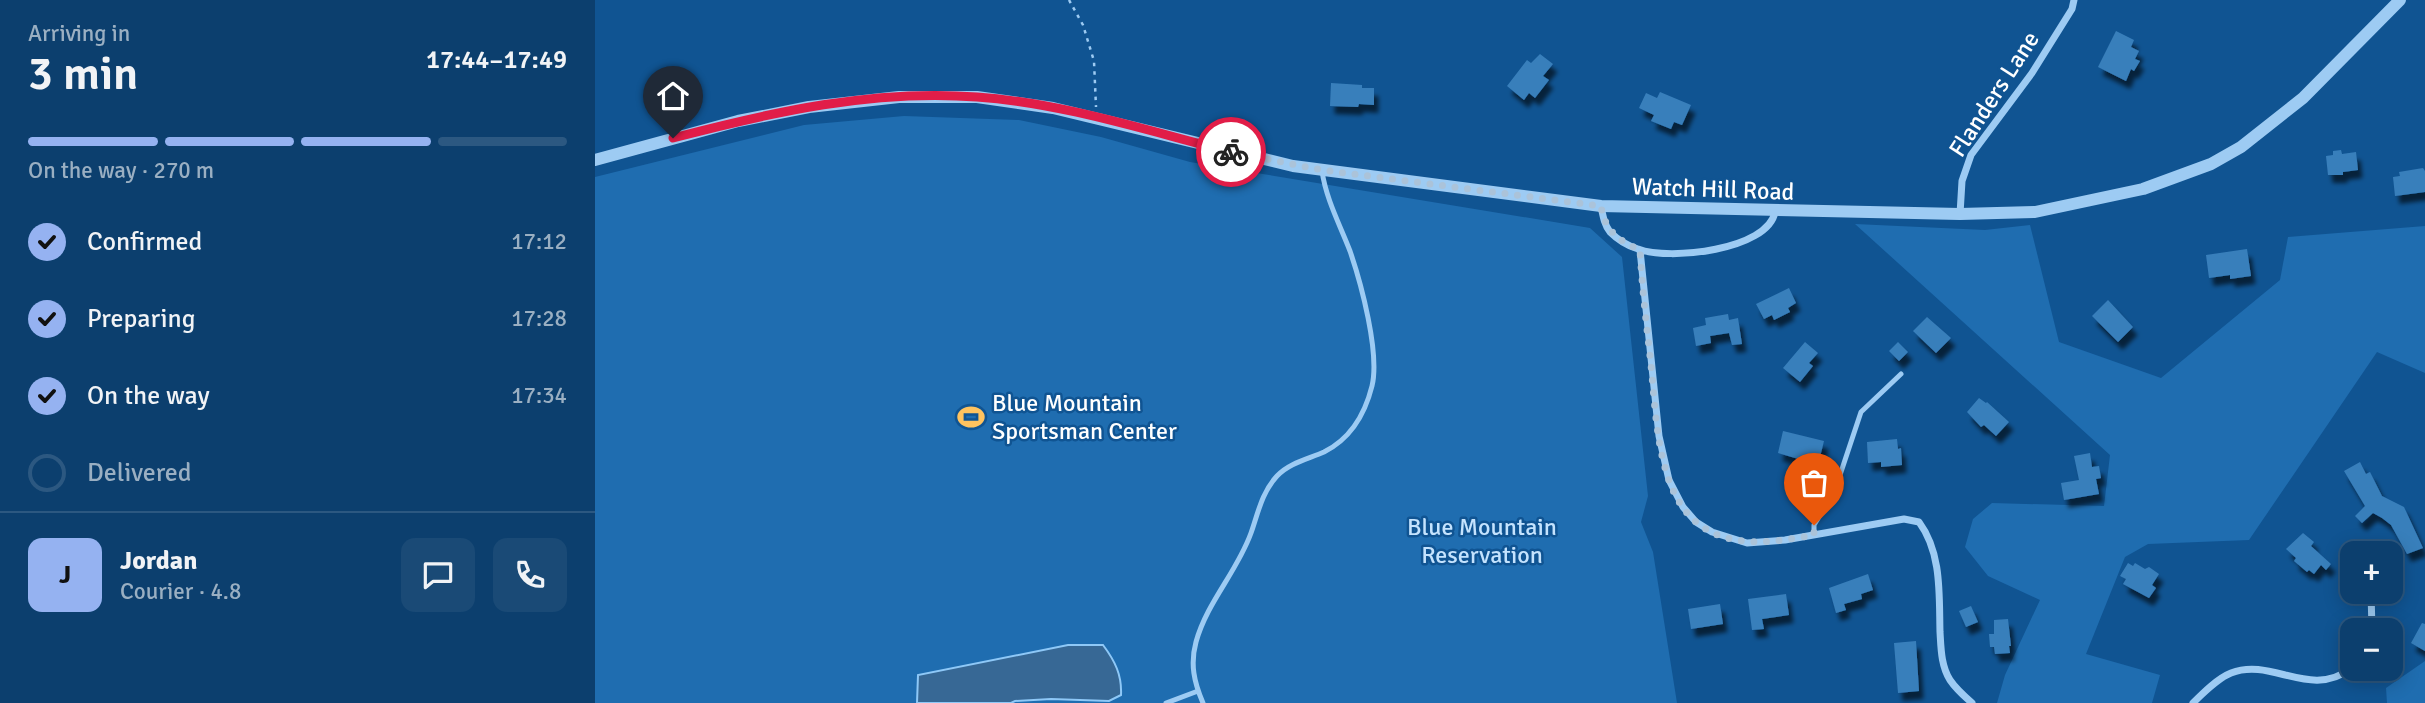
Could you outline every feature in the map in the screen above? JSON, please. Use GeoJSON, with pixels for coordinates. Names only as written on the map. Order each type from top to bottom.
{"type":"FeatureCollection","features":[{"type":"Feature","properties":{"kind":"street","name":"Flanders Lane"},"geometry":{"type":"LineString","coordinates":[[1960,215],[1962,181],[1971,155],[2032,73],[2072,9],[2074,0]]}},
{"type":"Feature","properties":{"kind":"street","name":"Watch Hill Road"},"geometry":{"type":"LineString","coordinates":[[595,160],[738,121],[809,107],[899,97],[988,98],[1053,108],[1248,156],[1322,170],[1601,206],[1960,215],[2035,212],[2143,189],[2211,164],[2241,147],[2303,98],[2400,0]]}},
{"type":"Feature","properties":{"kind":"street"},"geometry":{"type":"LineString","coordinates":[[1601,206],[1603,220],[1611,232],[1623,242],[1640,250],[1683,253],[1707,251],[1757,235],[1773,221],[1775,212]]}},
{"type":"Feature","properties":{"kind":"street"},"geometry":{"type":"LineString","coordinates":[[1640,250],[1659,436],[1669,480],[1683,507],[1696,522],[1712,532],[1748,542],[1785,540],[1904,519],[1919,522],[1929,535],[1934,553],[1941,655],[1948,678],[1972,703]]}},
{"type":"Feature","properties":{"kind":"street"},"geometry":{"type":"LineString","coordinates":[[2193,703],[2229,673],[2251,668],[2310,681],[2328,680],[2340,674]]}},
{"type":"Feature","properties":{"kind":"lane"},"geometry":{"type":"LineString","coordinates":[[1203,703],[1192,666],[1196,641],[1209,612],[1239,562],[1269,485],[1280,473],[1298,462],[1326,451],[1344,439],[1359,420],[1373,383],[1370,331],[1351,254],[1324,187],[1322,170]]}},
{"type":"Feature","properties":{"kind":"lane"},"geometry":{"type":"LineString","coordinates":[[1814,535],[1814,525],[1839,478],[1861,412],[1901,374]]}},
{"type":"Feature","properties":{"kind":"lane"},"geometry":{"type":"LineString","coordinates":[[1166,703],[1198,691]]}},
{"type":"Feature","properties":{"kind":"path"},"geometry":{"type":"LineString","coordinates":[[1069,0],[1083,25],[1094,61],[1096,118]]}},
{"type":"Feature","properties":{"kind":"green space","name":"Blue Mountain Sportsman Center"},"geometry":{"type":"Polygon","coordinates":[[[904,116],[1019,120],[1101,137],[1190,162],[1590,228],[1622,257],[1648,496],[1641,522],[1653,552],[1677,703],[595,703],[595,177],[804,125],[904,116]]]}},
{"type":"Feature","properties":{"kind":"green space"},"geometry":{"type":"Polygon","coordinates":[[[1855,224],[1985,230],[2030,225],[2059,342],[2161,378],[2280,280],[2288,237],[2425,226],[2425,373],[2377,352],[2249,540],[2148,544],[2125,557],[2086,654],[2160,675],[2152,703],[1997,703],[2005,675],[2040,600],[1988,576],[1965,547],[1973,519],[1992,503],[2104,506],[2110,455],[1855,224]]]}},
{"type":"Feature","properties":{"kind":"green space"},"geometry":{"type":"Polygon","coordinates":[[[2425,661],[2425,703],[2387,703],[2386,688],[2396,681],[2403,681],[2403,676],[2425,661]]]}},
{"type":"Feature","properties":{"kind":"shaded area"},"geometry":{"type":"Polygon","coordinates":[[[1068,645],[1103,645],[1117,669],[1121,695],[1109,701],[1051,699],[1011,703],[917,703],[918,675],[1068,645]]]}},
{"type":"Feature","properties":{"kind":"building"},"geometry":{"type":"Polygon","coordinates":[[[2116,31],[2134,40],[2131,47],[2139,51],[2135,59],[2140,61],[2134,71],[2131,69],[2126,81],[2098,67],[2116,31]]]}},
{"type":"Feature","properties":{"kind":"building"},"geometry":{"type":"Polygon","coordinates":[[[1540,54],[1553,64],[1543,76],[1549,80],[1535,98],[1529,93],[1524,100],[1507,86],[1527,60],[1531,63],[1540,54]]]}},
{"type":"Feature","properties":{"kind":"building"},"geometry":{"type":"Polygon","coordinates":[[[1331,83],[1374,88],[1374,105],[1330,106],[1331,83]]]}},
{"type":"Feature","properties":{"kind":"building"},"geometry":{"type":"Polygon","coordinates":[[[1660,92],[1691,105],[1682,125],[1674,122],[1671,129],[1651,121],[1654,115],[1639,108],[1646,93],[1657,98],[1660,92]]]}},
{"type":"Feature","properties":{"kind":"building"},"geometry":{"type":"Polygon","coordinates":[[[2341,150],[2342,154],[2356,152],[2358,170],[2343,172],[2343,175],[2328,175],[2326,156],[2341,150]]]}},
{"type":"Feature","properties":{"kind":"building"},"geometry":{"type":"Polygon","coordinates":[[[2423,168],[2425,192],[2395,196],[2393,177],[2400,176],[2399,172],[2423,168]]]}},
{"type":"Feature","properties":{"kind":"building"},"geometry":{"type":"Polygon","coordinates":[[[2247,249],[2251,276],[2209,278],[2206,255],[2247,249]]]}},
{"type":"Feature","properties":{"kind":"building"},"geometry":{"type":"Polygon","coordinates":[[[1789,288],[1796,303],[1788,308],[1790,312],[1774,320],[1772,315],[1764,319],[1756,304],[1789,288]]]}},
{"type":"Feature","properties":{"kind":"building"},"geometry":{"type":"Polygon","coordinates":[[[2108,300],[2133,327],[2118,342],[2092,316],[2108,300]]]}},
{"type":"Feature","properties":{"kind":"building"},"geometry":{"type":"Polygon","coordinates":[[[1728,314],[1729,320],[1738,318],[1742,344],[1732,345],[1729,333],[1710,336],[1711,343],[1696,346],[1693,328],[1706,325],[1705,318],[1728,314]]]}},
{"type":"Feature","properties":{"kind":"building"},"geometry":{"type":"Polygon","coordinates":[[[1927,317],[1951,338],[1936,353],[1913,331],[1927,317]]]}},
{"type":"Feature","properties":{"kind":"building"},"geometry":{"type":"Polygon","coordinates":[[[1805,342],[1818,353],[1809,363],[1813,366],[1800,382],[1783,368],[1805,342]]]}},
{"type":"Feature","properties":{"kind":"building"},"geometry":{"type":"Polygon","coordinates":[[[1898,342],[1908,352],[1899,361],[1889,351],[1898,342]]]}},
{"type":"Feature","properties":{"kind":"building"},"geometry":{"type":"Polygon","coordinates":[[[1979,398],[2009,422],[1996,436],[1984,425],[1981,427],[1967,412],[1979,398]]]}},
{"type":"Feature","properties":{"kind":"building"},"geometry":{"type":"Polygon","coordinates":[[[1783,431],[1824,441],[1819,461],[1805,457],[1805,461],[1778,453],[1783,431]]]}},
{"type":"Feature","properties":{"kind":"building"},"geometry":{"type":"Polygon","coordinates":[[[1897,439],[1898,449],[1901,448],[1902,465],[1881,467],[1881,462],[1868,463],[1867,442],[1897,439]]]}},
{"type":"Feature","properties":{"kind":"building"},"geometry":{"type":"Polygon","coordinates":[[[2090,453],[2092,467],[2099,466],[2101,478],[2096,479],[2099,494],[2064,500],[2061,483],[2079,480],[2074,456],[2090,453]]]}},
{"type":"Feature","properties":{"kind":"building"},"geometry":{"type":"Polygon","coordinates":[[[2360,462],[2366,474],[2370,472],[2382,496],[2404,507],[2423,548],[2407,554],[2403,541],[2400,541],[2391,525],[2373,513],[2362,523],[2355,516],[2365,506],[2344,471],[2360,462]]]}},
{"type":"Feature","properties":{"kind":"building"},"geometry":{"type":"Polygon","coordinates":[[[2303,533],[2314,542],[2311,546],[2331,564],[2326,570],[2321,565],[2314,574],[2309,570],[2307,572],[2294,561],[2296,558],[2286,549],[2303,533]]]}},
{"type":"Feature","properties":{"kind":"building"},"geometry":{"type":"Polygon","coordinates":[[[2128,563],[2133,566],[2135,563],[2145,569],[2149,567],[2159,574],[2152,585],[2156,588],[2149,598],[2123,584],[2126,579],[2120,576],[2128,563]]]}},
{"type":"Feature","properties":{"kind":"building"},"geometry":{"type":"Polygon","coordinates":[[[1868,574],[1873,590],[1861,594],[1862,599],[1844,604],[1846,610],[1836,613],[1829,588],[1868,574]]]}},
{"type":"Feature","properties":{"kind":"building"},"geometry":{"type":"Polygon","coordinates":[[[1786,594],[1789,615],[1762,619],[1764,629],[1752,630],[1748,599],[1786,594]]]}},
{"type":"Feature","properties":{"kind":"building"},"geometry":{"type":"Polygon","coordinates":[[[1720,604],[1723,624],[1691,629],[1688,609],[1720,604]]]}},
{"type":"Feature","properties":{"kind":"building"},"geometry":{"type":"Polygon","coordinates":[[[1971,606],[1978,622],[1966,627],[1959,611],[1971,606]]]}},
{"type":"Feature","properties":{"kind":"building"},"geometry":{"type":"Polygon","coordinates":[[[2008,619],[2010,653],[1995,654],[1994,647],[1990,647],[1989,634],[1994,634],[1994,620],[2008,619]]]}},
{"type":"Feature","properties":{"kind":"building"},"geometry":{"type":"Polygon","coordinates":[[[2422,623],[2425,624],[2425,651],[2411,643],[2422,623]]]}},
{"type":"Feature","properties":{"kind":"building"},"geometry":{"type":"Polygon","coordinates":[[[1916,641],[1919,691],[1898,693],[1894,643],[1916,641]]]}},
{"type":"Feature","properties":{"kind":"way so far"},"geometry":{"type":"LineString","coordinates":[[1231,152],[1293,166],[1601,206],[1603,220],[1611,232],[1623,242],[1640,250],[1659,436],[1669,480],[1683,507],[1696,522],[1712,532],[1748,542],[1814,535],[1814,525]]}},
{"type":"Feature","properties":{"kind":"place","name":"Blue Mountain Sportsman Center"},"geometry":{"type":"Point","coordinates":[971,417]}},
{"type":"Feature","properties":{"kind":"route"},"geometry":{"type":"LineString","coordinates":[[673,138],[738,121],[852,101],[899,97],[977,97],[1053,108],[1231,152]]}},
{"type":"Feature","properties":{"kind":"park label","name":"Blue Mountain Reservation"},"geometry":{"type":"Point","coordinates":[1482,541]}}]}
